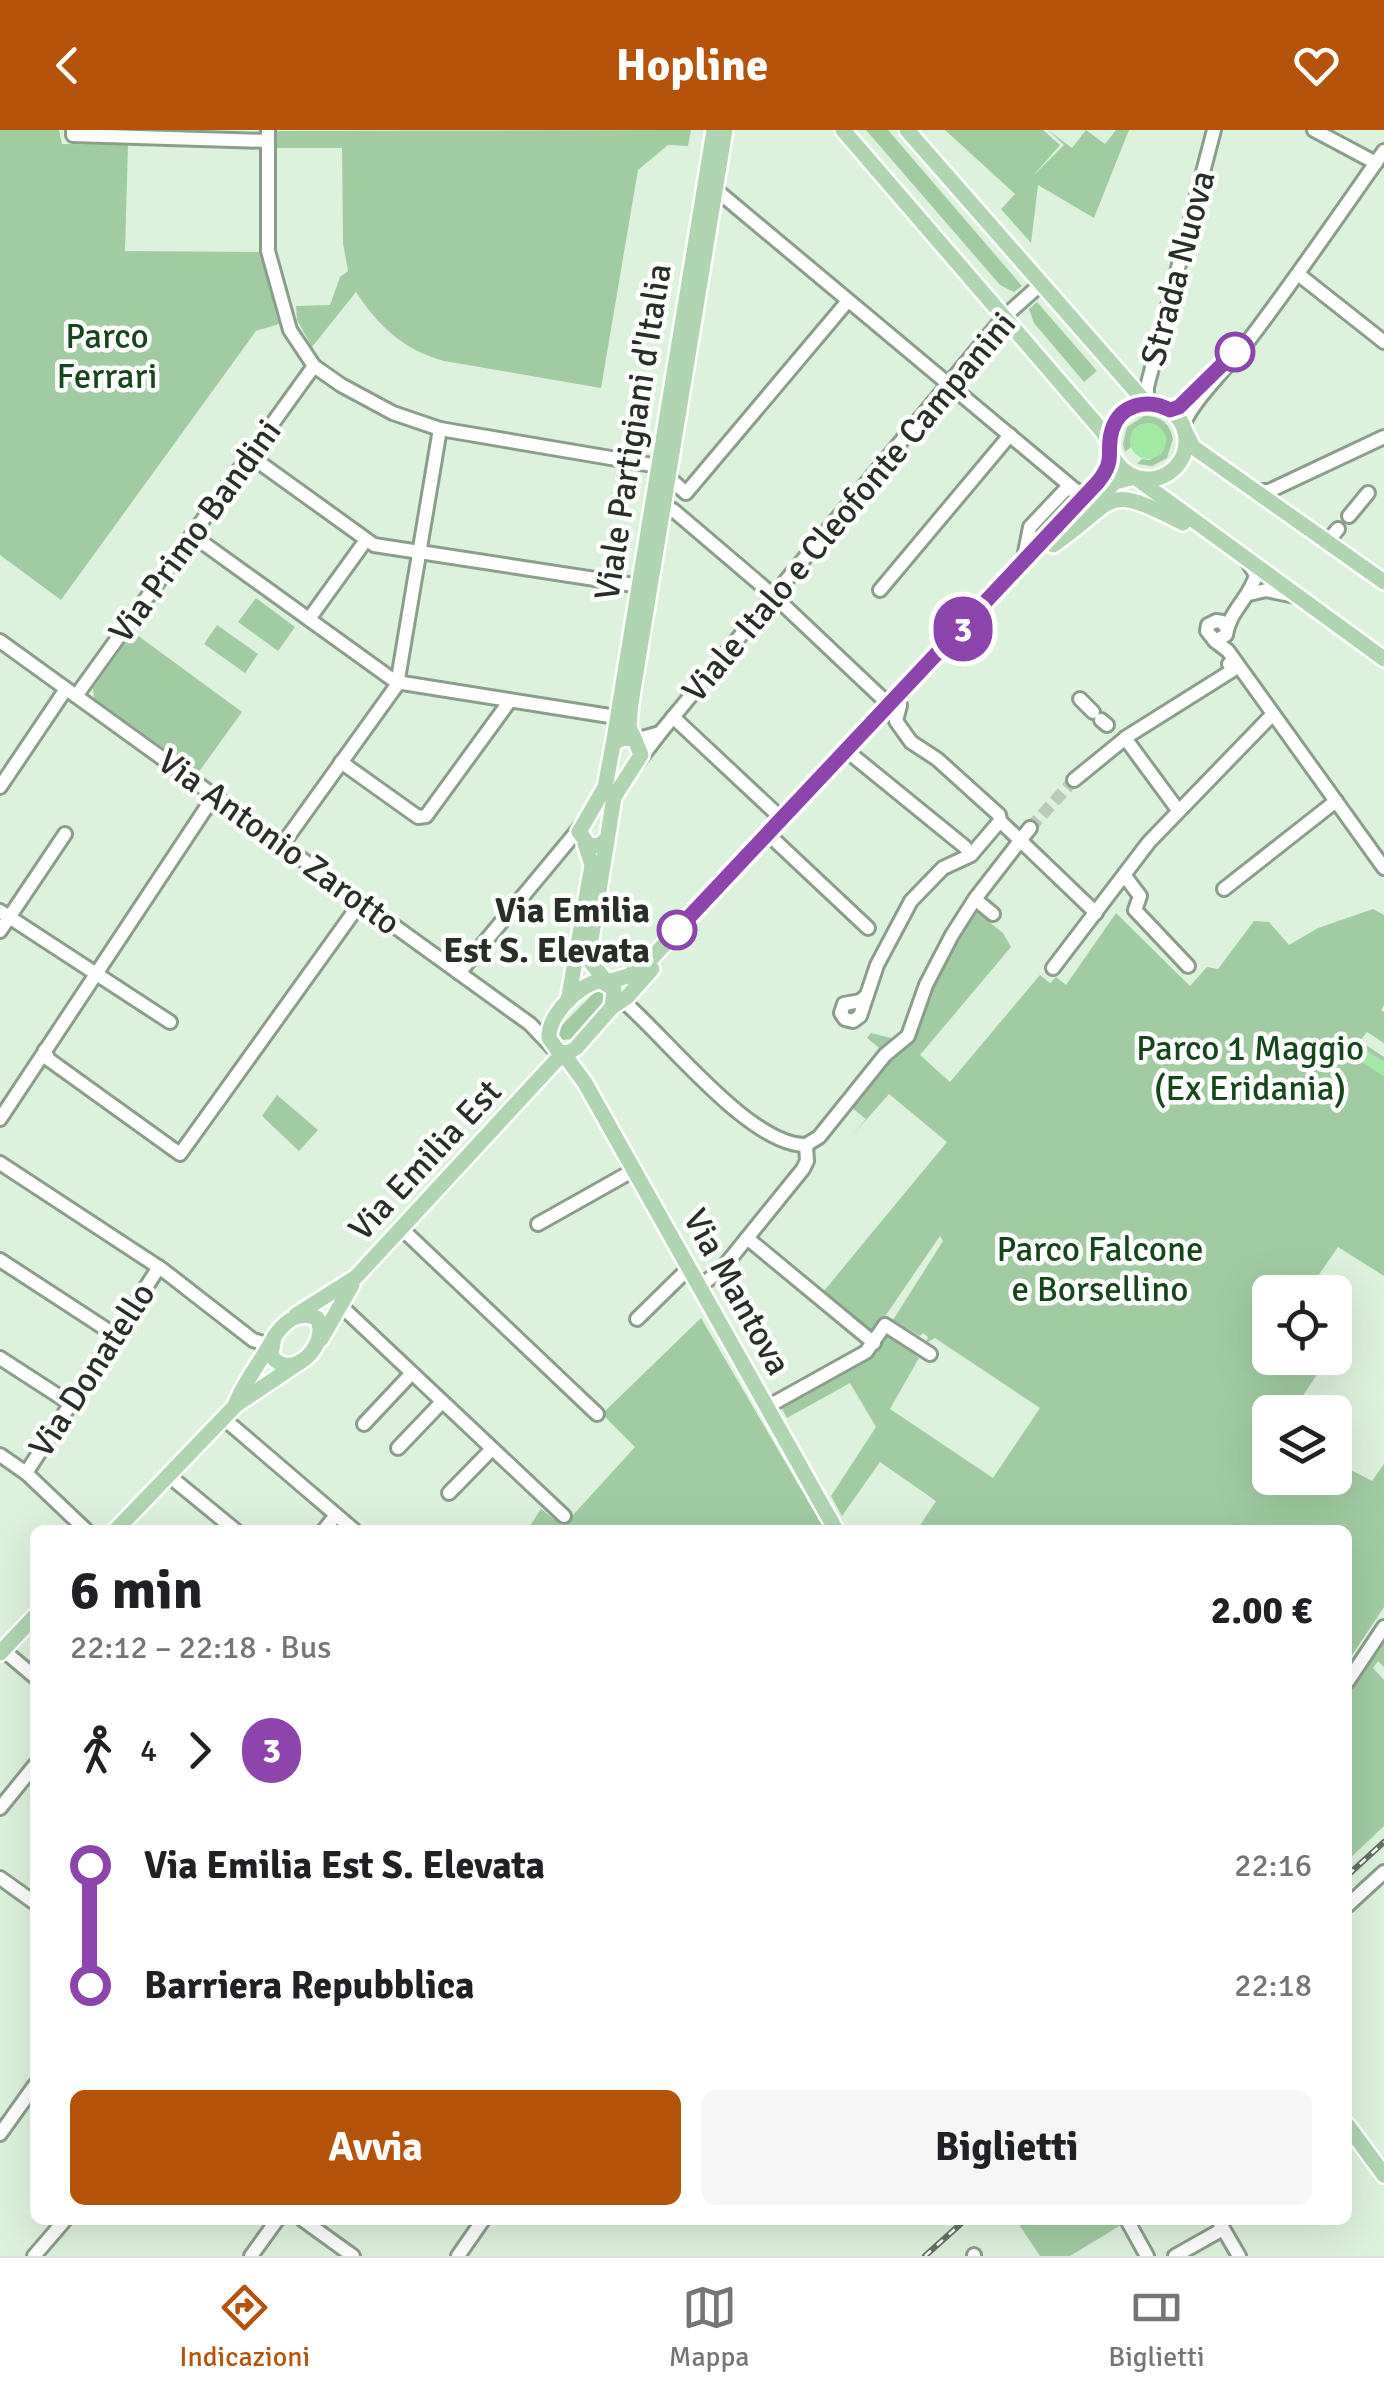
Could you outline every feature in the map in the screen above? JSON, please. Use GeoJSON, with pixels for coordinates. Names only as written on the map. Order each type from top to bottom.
{"type":"FeatureCollection","features":[{"type":"Feature","properties":{"kind":"main road"},"geometry":{"type":"LineString","coordinates":[[843,130],[1103,432],[1120,467],[1384,659]]}},
{"type":"Feature","properties":{"kind":"main road"},"geometry":{"type":"LineString","coordinates":[[907,130],[1149,403],[1170,410],[1193,447],[1255,490],[1333,535],[1384,582]]}},
{"type":"Feature","properties":{"kind":"main road","name":"Viale Partigiani d'Italia"},"geometry":{"type":"LineString","coordinates":[[606,982],[589,956],[616,790],[641,755],[629,727],[644,586],[670,515],[663,472],[715,190],[716,132]]}},
{"type":"Feature","properties":{"kind":"main road","name":"Viale Partigiani d'Italia"},"geometry":{"type":"LineString","coordinates":[[582,825],[605,788],[644,586],[716,132]]}},
{"type":"Feature","properties":{"kind":"main road"},"geometry":{"type":"LineString","coordinates":[[1111,448],[1112,427],[1119,416],[1134,406],[1149,403]]}},
{"type":"Feature","properties":{"kind":"main road"},"geometry":{"type":"LineString","coordinates":[[1136,477],[1160,478],[1176,467],[1185,450],[1184,428]]}},
{"type":"Feature","properties":{"kind":"main road","name":"Via Emilia Est"},"geometry":{"type":"LineString","coordinates":[[228,1412],[300,1362],[320,1339],[356,1278],[537,1083],[558,1050],[572,1052],[580,1044],[1018,571],[1097,484],[1107,470],[1111,448]]}},
{"type":"Feature","properties":{"kind":"main road","name":"Via Emilia Est"},"geometry":{"type":"LineString","coordinates":[[562,1010],[588,984],[628,976],[643,966],[1109,486],[1122,478],[1136,477]]}},
{"type":"Feature","properties":{"kind":"main road"},"geometry":{"type":"LineString","coordinates":[[1054,544],[1070,535],[1099,506],[1120,498],[1144,503],[1207,532]]}},
{"type":"Feature","properties":{"kind":"main road"},"geometry":{"type":"LineString","coordinates":[[613,745],[624,738],[636,740]]}},
{"type":"Feature","properties":{"kind":"main road"},"geometry":{"type":"LineString","coordinates":[[558,1050],[548,1030],[572,985],[592,866],[579,832],[582,825]]}},
{"type":"Feature","properties":{"kind":"main road"},"geometry":{"type":"LineString","coordinates":[[585,843],[598,846],[606,840]]}},
{"type":"Feature","properties":{"kind":"main road"},"geometry":{"type":"LineString","coordinates":[[606,982],[616,995],[617,1004]]}},
{"type":"Feature","properties":{"kind":"main road","name":"Via Mantova"},"geometry":{"type":"LineString","coordinates":[[580,1044],[578,1062],[585,1083]]}},
{"type":"Feature","properties":{"kind":"main road","name":"Via Mantova"},"geometry":{"type":"LineString","coordinates":[[558,1050],[585,1083],[833,1525]]}},
{"type":"Feature","properties":{"kind":"main road"},"geometry":{"type":"LineString","coordinates":[[537,1083],[562,1073],[585,1083]]}},
{"type":"Feature","properties":{"kind":"main road","name":"Via Emilia Est"},"geometry":{"type":"LineString","coordinates":[[121,1525],[228,1412],[272,1341],[296,1316],[356,1278]]}},
{"type":"Feature","properties":{"kind":"main road"},"geometry":{"type":"LineString","coordinates":[[296,1316],[316,1318],[321,1328],[320,1339]]}},
{"type":"Feature","properties":{"kind":"main road"},"geometry":{"type":"LineString","coordinates":[[272,1341],[275,1362],[287,1366],[300,1362]]}},
{"type":"Feature","properties":{"kind":"main road"},"geometry":{"type":"LineString","coordinates":[[1,1651],[30,1621]]}},
{"type":"Feature","properties":{"kind":"main road"},"geometry":{"type":"LineString","coordinates":[[1352,2131],[1384,2175]]}},
{"type":"Feature","properties":{"kind":"main road"},"geometry":{"type":"LineString","coordinates":[[1360,2141],[1384,2156]]}},
{"type":"Feature","properties":{"kind":"street"},"geometry":{"type":"LineString","coordinates":[[73,130],[73,135],[268,136],[268,251],[290,330],[314,366],[393,412],[440,429],[663,472],[686,493]]}},
{"type":"Feature","properties":{"kind":"street","name":"Strada Nuova"},"geometry":{"type":"LineString","coordinates":[[1149,403],[1146,387],[1214,130]]}},
{"type":"Feature","properties":{"kind":"street"},"geometry":{"type":"LineString","coordinates":[[1184,428],[1186,416],[1252,336],[1380,157],[1314,130]]}},
{"type":"Feature","properties":{"kind":"street"},"geometry":{"type":"LineString","coordinates":[[715,190],[1074,488]]}},
{"type":"Feature","properties":{"kind":"street"},"geometry":{"type":"LineString","coordinates":[[1298,274],[1384,342]]}},
{"type":"Feature","properties":{"kind":"street","name":"Viale Italo e Cleofonte Campanini"},"geometry":{"type":"LineString","coordinates":[[635,765],[1004,317],[1041,284]]}},
{"type":"Feature","properties":{"kind":"street"},"geometry":{"type":"LineString","coordinates":[[847,302],[670,515],[774,596],[884,700],[884,712]]}},
{"type":"Feature","properties":{"kind":"street"},"geometry":{"type":"LineString","coordinates":[[1170,410],[1188,400],[1252,336]]}},
{"type":"Feature","properties":{"kind":"street","name":"Via Primo Bandini"},"geometry":{"type":"LineString","coordinates":[[0,787],[192,535],[314,366]]}},
{"type":"Feature","properties":{"kind":"street"},"geometry":{"type":"LineString","coordinates":[[282,845],[396,682],[440,429]]}},
{"type":"Feature","properties":{"kind":"street"},"geometry":{"type":"LineString","coordinates":[[880,590],[1010,435]]}},
{"type":"Feature","properties":{"kind":"street"},"geometry":{"type":"LineString","coordinates":[[1255,490],[1269,491],[1384,437]]}},
{"type":"Feature","properties":{"kind":"street"},"geometry":{"type":"LineString","coordinates":[[249,455],[374,544],[644,586]]}},
{"type":"Feature","properties":{"kind":"street"},"geometry":{"type":"LineString","coordinates":[[1018,571],[1030,528],[1066,489],[1086,490],[1097,484]]}},
{"type":"Feature","properties":{"kind":"street"},"geometry":{"type":"LineString","coordinates":[[1349,516],[1368,494]]}},
{"type":"Feature","properties":{"kind":"street"},"geometry":{"type":"LineString","coordinates":[[192,535],[396,682],[616,717]]}},
{"type":"Feature","properties":{"kind":"street"},"geometry":{"type":"LineString","coordinates":[[308,619],[366,540]]}},
{"type":"Feature","properties":{"kind":"street"},"geometry":{"type":"LineString","coordinates":[[1248,562],[1256,575],[1248,594],[1221,631],[1231,656],[1384,868]]}},
{"type":"Feature","properties":{"kind":"street"},"geometry":{"type":"LineString","coordinates":[[1248,594],[1266,590],[1296,597]]}},
{"type":"Feature","properties":{"kind":"street","name":"Via Antonio Zarotto"},"geometry":{"type":"LineString","coordinates":[[0,641],[282,845],[358,906],[530,1024],[558,1050]]}},
{"type":"Feature","properties":{"kind":"street"},"geometry":{"type":"LineString","coordinates":[[1074,780],[1125,738],[1233,670],[1228,664],[1231,656]]}},
{"type":"Feature","properties":{"kind":"street"},"geometry":{"type":"LineString","coordinates":[[1080,699],[1100,719]]}},
{"type":"Feature","properties":{"kind":"street"},"geometry":{"type":"LineString","coordinates":[[341,762],[418,818],[426,816],[509,702]]}},
{"type":"Feature","properties":{"kind":"street"},"geometry":{"type":"LineString","coordinates":[[900,705],[896,715],[899,729],[999,815],[1000,822],[1096,913]]}},
{"type":"Feature","properties":{"kind":"street"},"geometry":{"type":"LineString","coordinates":[[1053,968],[1178,810],[1273,714]]}},
{"type":"Feature","properties":{"kind":"street"},"geometry":{"type":"LineString","coordinates":[[673,718],[782,820]]}},
{"type":"Feature","properties":{"kind":"street","name":"Viale Italo e Cleofonte Campanini"},"geometry":{"type":"LineString","coordinates":[[636,740],[660,733]]}},
{"type":"Feature","properties":{"kind":"street"},"geometry":{"type":"LineString","coordinates":[[1125,738],[1178,810]]}},
{"type":"Feature","properties":{"kind":"street"},"geometry":{"type":"LineString","coordinates":[[849,753],[965,847]]}},
{"type":"Feature","properties":{"kind":"street"},"geometry":{"type":"LineString","coordinates":[[0,1118],[214,796]]}},
{"type":"Feature","properties":{"kind":"street"},"geometry":{"type":"LineString","coordinates":[[1224,889],[1336,802]]}},
{"type":"Feature","properties":{"kind":"street"},"geometry":{"type":"LineString","coordinates":[[866,996],[888,942],[911,901],[946,866],[971,855],[1000,822]]}},
{"type":"Feature","properties":{"kind":"street"},"geometry":{"type":"LineString","coordinates":[[459,973],[582,825]]}},
{"type":"Feature","properties":{"kind":"street"},"geometry":{"type":"LineString","coordinates":[[617,1004],[754,1126],[787,1143],[806,1145],[819,1137],[885,1054],[908,1036],[938,960],[975,899],[1030,828]]}},
{"type":"Feature","properties":{"kind":"street"},"geometry":{"type":"LineString","coordinates":[[0,931],[5,914],[65,834]]}},
{"type":"Feature","properties":{"kind":"street"},"geometry":{"type":"LineString","coordinates":[[771,836],[868,928]]}},
{"type":"Feature","properties":{"kind":"street"},"geometry":{"type":"LineString","coordinates":[[566,847],[585,843]]}},
{"type":"Feature","properties":{"kind":"street"},"geometry":{"type":"LineString","coordinates":[[1124,876],[1140,896],[1135,910],[1188,966]]}},
{"type":"Feature","properties":{"kind":"street"},"geometry":{"type":"LineString","coordinates":[[975,899],[993,914]]}},
{"type":"Feature","properties":{"kind":"street"},"geometry":{"type":"LineString","coordinates":[[45,1050],[48,1059],[180,1154],[358,906]]}},
{"type":"Feature","properties":{"kind":"street"},"geometry":{"type":"LineString","coordinates":[[5,914],[170,1022]]}},
{"type":"Feature","properties":{"kind":"street"},"geometry":{"type":"LineString","coordinates":[[530,1024],[549,1020],[562,1010]]}},
{"type":"Feature","properties":{"kind":"street"},"geometry":{"type":"LineString","coordinates":[[699,1287],[715,1276],[805,1167],[806,1145]]}},
{"type":"Feature","properties":{"kind":"street"},"geometry":{"type":"LineString","coordinates":[[0,1163],[159,1267],[252,1340],[272,1341]]}},
{"type":"Feature","properties":{"kind":"street"},"geometry":{"type":"LineString","coordinates":[[538,1224],[634,1170]]}},
{"type":"Feature","properties":{"kind":"street"},"geometry":{"type":"LineString","coordinates":[[402,1229],[597,1414]]}},
{"type":"Feature","properties":{"kind":"street"},"geometry":{"type":"LineString","coordinates":[[747,1238],[874,1343]]}},
{"type":"Feature","properties":{"kind":"street"},"geometry":{"type":"LineString","coordinates":[[0,1260],[115,1335]]}},
{"type":"Feature","properties":{"kind":"street","name":"Via Donatello"},"geometry":{"type":"LineString","coordinates":[[26,1473],[159,1267]]}},
{"type":"Feature","properties":{"kind":"street"},"geometry":{"type":"LineString","coordinates":[[638,1318],[689,1268]]}},
{"type":"Feature","properties":{"kind":"street"},"geometry":{"type":"LineString","coordinates":[[340,1305],[564,1516]]}},
{"type":"Feature","properties":{"kind":"street"},"geometry":{"type":"LineString","coordinates":[[766,1407],[862,1354],[886,1325],[930,1354]]}},
{"type":"Feature","properties":{"kind":"street"},"geometry":{"type":"LineString","coordinates":[[0,1358],[71,1404]]}},
{"type":"Feature","properties":{"kind":"street"},"geometry":{"type":"LineString","coordinates":[[364,1424],[412,1374]]}},
{"type":"Feature","properties":{"kind":"street"},"geometry":{"type":"LineString","coordinates":[[398,1448],[442,1402]]}},
{"type":"Feature","properties":{"kind":"street"},"geometry":{"type":"LineString","coordinates":[[228,1412],[348,1525]]}},
{"type":"Feature","properties":{"kind":"street"},"geometry":{"type":"LineString","coordinates":[[449,1494],[492,1449]]}},
{"type":"Feature","properties":{"kind":"street"},"geometry":{"type":"LineString","coordinates":[[0,1456],[26,1473],[81,1525]]}},
{"type":"Feature","properties":{"kind":"street"},"geometry":{"type":"LineString","coordinates":[[168,1476],[229,1525]]}},
{"type":"Feature","properties":{"kind":"street"},"geometry":{"type":"LineString","coordinates":[[328,1525],[336,1514]]}},
{"type":"Feature","properties":{"kind":"street"},"geometry":{"type":"LineString","coordinates":[[1352,1675],[1384,1627]]}},
{"type":"Feature","properties":{"kind":"street"},"geometry":{"type":"LineString","coordinates":[[1,1651],[30,1672]]}},
{"type":"Feature","properties":{"kind":"street"},"geometry":{"type":"LineString","coordinates":[[0,1808],[30,1772]]}},
{"type":"Feature","properties":{"kind":"street"},"geometry":{"type":"LineString","coordinates":[[1352,1901],[1384,1872]]}},
{"type":"Feature","properties":{"kind":"street"},"geometry":{"type":"LineString","coordinates":[[0,1878],[30,1899]]}},
{"type":"Feature","properties":{"kind":"street"},"geometry":{"type":"LineString","coordinates":[[0,2134],[30,2092]]}},
{"type":"Feature","properties":{"kind":"street"},"geometry":{"type":"LineString","coordinates":[[34,2256],[61,2225]]}},
{"type":"Feature","properties":{"kind":"street"},"geometry":{"type":"LineString","coordinates":[[251,2256],[273,2225]]}},
{"type":"Feature","properties":{"kind":"street"},"geometry":{"type":"LineString","coordinates":[[311,2225],[353,2256]]}},
{"type":"Feature","properties":{"kind":"street"},"geometry":{"type":"LineString","coordinates":[[461,2255],[479,2225]]}},
{"type":"Feature","properties":{"kind":"street"},"geometry":{"type":"LineString","coordinates":[[1130,2225],[1147,2256]]}},
{"type":"Feature","properties":{"kind":"street"},"geometry":{"type":"LineString","coordinates":[[1175,2256],[1220,2225]]}},
{"type":"Feature","properties":{"kind":"street"},"geometry":{"type":"LineString","coordinates":[[1222,2225],[1239,2256]]}},
{"type":"Feature","properties":{"kind":"green space","name":"Parco Ferrari"},"geometry":{"type":"Polygon","coordinates":[[[0,130],[59,130],[62,144],[128,145],[125,251],[260,252],[279,324],[256,331],[61,600],[0,555],[0,130]]]}},
{"type":"Feature","properties":{"kind":"green space"},"geometry":{"type":"Polygon","coordinates":[[[691,130],[688,146],[668,145],[638,170],[601,388],[430,356],[394,335],[356,292],[312,347],[297,320],[296,306],[330,305],[340,277],[348,271],[343,243],[342,148],[276,148],[276,131],[691,130]]]}},
{"type":"Feature","properties":{"kind":"green space"},"geometry":{"type":"Polygon","coordinates":[[[866,130],[888,130],[1022,286],[1014,292],[1000,285],[866,130]]]}},
{"type":"Feature","properties":{"kind":"green space"},"geometry":{"type":"Polygon","coordinates":[[[945,130],[1043,130],[1060,145],[1032,177],[1064,145],[1048,130],[1072,148],[1086,130],[1105,144],[1116,130],[1129,130],[1094,218],[1038,185],[1031,243],[1001,209],[1015,194],[945,130]]]}},
{"type":"Feature","properties":{"kind":"green space"},"geometry":{"type":"Polygon","coordinates":[[[1037,302],[1097,371],[1084,382],[1034,323],[1029,309],[1037,302]]]}},
{"type":"Feature","properties":{"kind":"green space"},"geometry":{"type":"Polygon","coordinates":[[[1144,416],[1163,422],[1173,439],[1167,458],[1152,466],[1137,464],[1161,454],[1166,437],[1141,424],[1133,430],[1131,447],[1125,452],[1123,444],[1127,427],[1144,416]]]}},
{"type":"Feature","properties":{"kind":"green space"},"geometry":{"type":"Polygon","coordinates":[[[256,598],[295,627],[278,651],[238,622],[256,598]]]}},
{"type":"Feature","properties":{"kind":"green space"},"geometry":{"type":"Polygon","coordinates":[[[217,625],[258,654],[245,673],[204,644],[217,625]]]}},
{"type":"Feature","properties":{"kind":"green space"},"geometry":{"type":"Polygon","coordinates":[[[133,632],[242,712],[198,773],[94,698],[93,688],[133,632]]]}},
{"type":"Feature","properties":{"kind":"green space","name":"Parco Falcone e Borsellino"},"geometry":{"type":"Polygon","coordinates":[[[970,902],[990,917],[988,921],[1003,933],[1011,947],[920,1055],[950,1082],[1040,975],[1050,983],[1056,977],[1066,985],[1116,913],[1190,986],[1207,967],[1218,969],[1254,921],[1269,922],[1289,945],[1318,928],[1373,909],[1384,915],[1384,1043],[1367,1032],[1360,1041],[1384,1057],[1384,1062],[1358,1046],[1352,1055],[1384,1076],[1384,1276],[1338,1247],[1319,1275],[1252,1275],[1252,1375],[1317,1375],[1303,1395],[1252,1395],[1252,1495],[1352,1495],[1352,1471],[1372,1481],[1384,1464],[1384,1607],[1352,1655],[1352,1525],[920,1525],[936,1501],[880,1462],[842,1516],[831,1496],[876,1427],[850,1383],[787,1418],[780,1405],[886,1334],[919,1358],[890,1409],[993,1478],[1040,1408],[935,1338],[926,1343],[928,1337],[923,1333],[920,1336],[893,1320],[943,1241],[940,1236],[875,1331],[823,1292],[947,1142],[889,1094],[851,1137],[866,1119],[852,1108],[858,1101],[855,1098],[889,1056],[867,1038],[871,1033],[899,1040],[970,902]]]}},
{"type":"Feature","properties":{"kind":"green space"},"geometry":{"type":"Polygon","coordinates":[[[599,988],[607,993],[607,1000],[571,1039],[563,1040],[557,1033],[560,1027],[599,988]]]}},
{"type":"Feature","properties":{"kind":"green space"},"geometry":{"type":"Polygon","coordinates":[[[277,1095],[318,1130],[299,1151],[262,1116],[277,1095]]]}},
{"type":"Feature","properties":{"kind":"green space"},"geometry":{"type":"Polygon","coordinates":[[[701,1318],[822,1525],[564,1525],[635,1447],[602,1414],[701,1318]]]}},
{"type":"Feature","properties":{"kind":"green space"},"geometry":{"type":"Polygon","coordinates":[[[541,1509],[562,1525],[530,1525],[541,1509]]]}},
{"type":"Feature","properties":{"kind":"green space"},"geometry":{"type":"Polygon","coordinates":[[[1384,1636],[1384,1667],[1378,1661],[1373,1668],[1384,1680],[1384,1826],[1352,1856],[1352,1684],[1384,1636]]]}},
{"type":"Feature","properties":{"kind":"green space"},"geometry":{"type":"Polygon","coordinates":[[[1019,2225],[1121,2225],[1070,2256],[1040,2256],[1019,2225]]]}},
{"type":"Feature","properties":{"kind":"shaded area"},"geometry":{"type":"Polygon","coordinates":[[[1148,423],[1161,428],[1166,441],[1161,454],[1148,459],[1135,454],[1130,441],[1135,428],[1148,423]]]}},
{"type":"Feature","properties":{"kind":"shaded area"},"geometry":{"type":"Polygon","coordinates":[[[1358,1045],[1384,1062],[1384,1076],[1351,1055],[1358,1045]]]}},
{"type":"Feature","properties":{"kind":"tunnel"},"geometry":{"type":"LineString","coordinates":[[1030,828],[1074,780]]}},
{"type":"Feature","properties":{"kind":"railway"},"geometry":{"type":"LineString","coordinates":[[1352,1871],[1384,1842]]}},
{"type":"Feature","properties":{"kind":"railway"},"geometry":{"type":"LineString","coordinates":[[925,2256],[959,2225]]}},
{"type":"Feature","properties":{"kind":"bus line","name":"3"},"geometry":{"type":"LineString","coordinates":[[677,930],[1098,482],[1110,461],[1112,427],[1119,416],[1128,408],[1146,403],[1170,410],[1179,407],[1235,352]]}},
{"type":"Feature","properties":{"kind":"place","name":"Via Emilia Est S. Elevata"},"geometry":{"type":"Point","coordinates":[677,930]}},
{"type":"Feature","properties":{"kind":"park label","name":"Parco 1 Maggio (Ex Eridania)"},"geometry":{"type":"Point","coordinates":[1250,1068]}}]}
